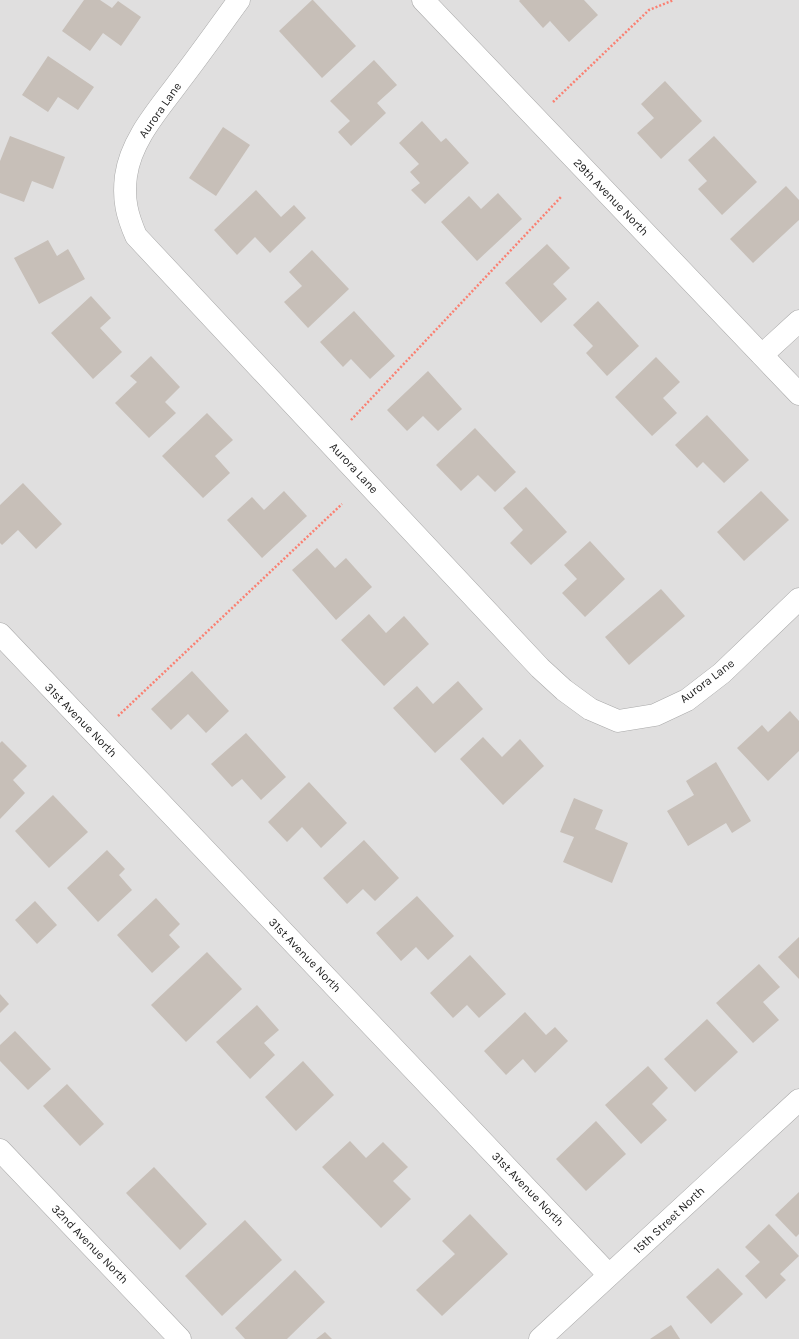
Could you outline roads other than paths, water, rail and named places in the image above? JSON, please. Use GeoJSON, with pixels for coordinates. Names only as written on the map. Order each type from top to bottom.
{"type":"FeatureCollection","features":[{"type":"Feature","properties":{"kind":"street","name":"Aurora Lane"},"geometry":{"type":"LineString","coordinates":[[239,0],[146,128],[133,152],[126,176],[124,201],[136,236],[540,668],[564,690],[590,709],[618,721],[655,715],[687,700],[722,673],[799,599]]}},
{"type":"Feature","properties":{"kind":"street","name":"29th Avenue North"},"geometry":{"type":"LineString","coordinates":[[423,0],[799,394]]}},
{"type":"Feature","properties":{"kind":"street"},"geometry":{"type":"LineString","coordinates":[[762,355],[799,321]]}},
{"type":"Feature","properties":{"kind":"street","name":"31st Avenue North"},"geometry":{"type":"LineString","coordinates":[[0,634],[609,1275]]}},
{"type":"Feature","properties":{"kind":"street","name":"15th Street North"},"geometry":{"type":"LineString","coordinates":[[540,1339],[799,1100]]}},
{"type":"Feature","properties":{"kind":"street","name":"32nd Avenue North"},"geometry":{"type":"LineString","coordinates":[[0,1150],[180,1339]]}}]}
